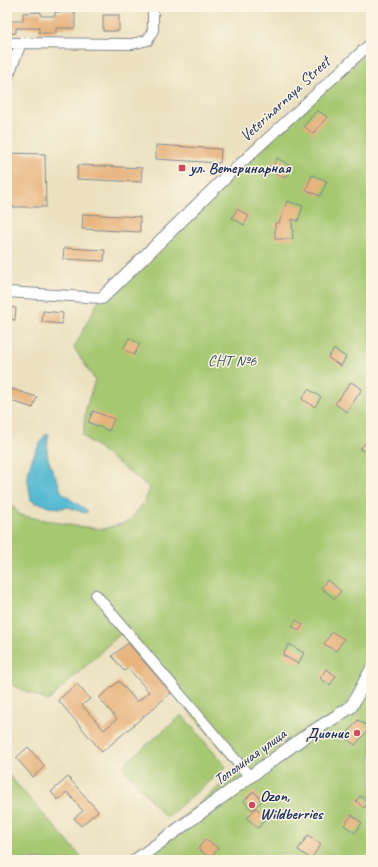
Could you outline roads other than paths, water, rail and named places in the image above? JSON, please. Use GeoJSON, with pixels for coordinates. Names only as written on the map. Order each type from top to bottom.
{"type":"FeatureCollection","features":[{"type":"Feature","properties":{"kind":"street"},"geometry":{"type":"LineString","coordinates":[[7,43],[132,44],[148,40],[153,30],[152,7]]}},
{"type":"Feature","properties":{"kind":"street"},"geometry":{"type":"LineString","coordinates":[[7,79],[21,43]]}},
{"type":"Feature","properties":{"kind":"street","name":"Veterinarnaya Street"},"geometry":{"type":"LineString","coordinates":[[102,298],[225,178],[371,43]]}},
{"type":"Feature","properties":{"kind":"street"},"geometry":{"type":"LineString","coordinates":[[7,292],[102,298]]}},
{"type":"Feature","properties":{"kind":"street"},"geometry":{"type":"LineString","coordinates":[[96,595],[250,777]]}},
{"type":"Feature","properties":{"kind":"street","name":"Тополиная улица"},"geometry":{"type":"LineString","coordinates":[[136,860],[304,737],[351,707],[371,670]]}},
{"type":"Feature","properties":{"kind":"water"},"geometry":{"type":"Polygon","coordinates":[[[46,434],[49,434],[47,447],[48,457],[61,490],[68,497],[88,511],[85,513],[68,507],[48,507],[43,504],[35,503],[31,500],[28,482],[29,469],[36,450],[46,434]]]}},
{"type":"Feature","properties":{"kind":"place","name":"ул. Ветеринарная"},"geometry":{"type":"Point","coordinates":[182,168]}},
{"type":"Feature","properties":{"kind":"place","name":"Дионис"},"geometry":{"type":"Point","coordinates":[357,733]}},
{"type":"Feature","properties":{"kind":"place","name":"Ozon, Wildberries"},"geometry":{"type":"Point","coordinates":[252,805]}},
{"type":"Feature","properties":{"kind":"park label","name":"СНТ №6"},"geometry":{"type":"Point","coordinates":[232,361]}}]}
